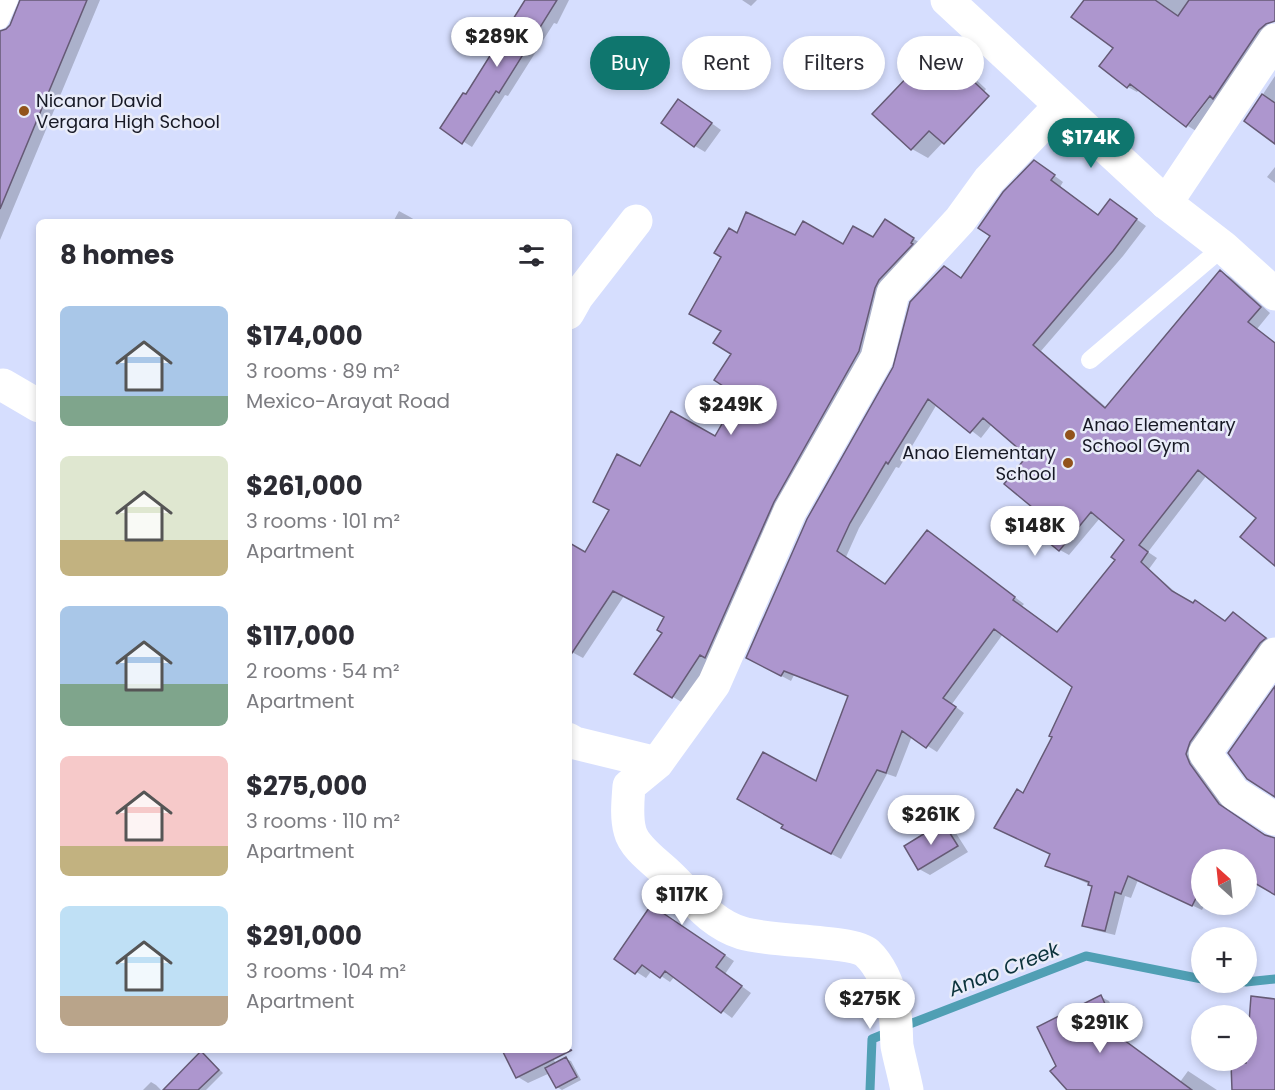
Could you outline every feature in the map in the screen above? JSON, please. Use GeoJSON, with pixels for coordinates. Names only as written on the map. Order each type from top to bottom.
{"type":"FeatureCollection","features":[{"type":"Feature","properties":{"kind":"street"},"geometry":{"type":"LineString","coordinates":[[946,0],[1166,203],[1223,247],[1275,294]]}},
{"type":"Feature","properties":{"kind":"street"},"geometry":{"type":"LineString","coordinates":[[1166,203],[1275,40]]}},
{"type":"Feature","properties":{"kind":"street"},"geometry":{"type":"LineString","coordinates":[[907,1090],[897,1045],[894,1010],[882,972],[866,951],[843,944],[774,939],[743,934],[718,923],[641,848],[630,833],[629,786],[657,763],[714,684],[790,511],[877,358],[893,293],[960,220],[989,180],[1060,106]]}},
{"type":"Feature","properties":{"kind":"street"},"geometry":{"type":"LineString","coordinates":[[572,306],[636,221]]}},
{"type":"Feature","properties":{"kind":"street"},"geometry":{"type":"LineString","coordinates":[[0,386],[3,385],[36,404]]}},
{"type":"Feature","properties":{"kind":"street"},"geometry":{"type":"LineString","coordinates":[[1275,654],[1204,753],[1234,793],[1275,819]]}},
{"type":"Feature","properties":{"kind":"street"},"geometry":{"type":"LineString","coordinates":[[572,741],[657,763]]}},
{"type":"Feature","properties":{"kind":"lane"},"geometry":{"type":"LineString","coordinates":[[0,20],[9,0]]}},
{"type":"Feature","properties":{"kind":"lane"},"geometry":{"type":"LineString","coordinates":[[1090,360],[1223,247]]}},
{"type":"Feature","properties":{"kind":"building","name":"Nicanor David Vergara High School"},"geometry":{"type":"Polygon","coordinates":[[[20,0],[87,0],[0,209],[0,31],[10,25],[20,0]]]}},
{"type":"Feature","properties":{"kind":"building"},"geometry":{"type":"Polygon","coordinates":[[[525,0],[557,0],[499,93],[496,91],[462,144],[440,128],[463,93],[466,94],[525,0]]]}},
{"type":"Feature","properties":{"kind":"building"},"geometry":{"type":"Polygon","coordinates":[[[1084,0],[1155,0],[1178,16],[1189,0],[1275,0],[1275,21],[1259,30],[1213,99],[1210,96],[1186,127],[1130,84],[1127,88],[1099,66],[1113,48],[1071,17],[1084,0]]]}},
{"type":"Feature","properties":{"kind":"building"},"geometry":{"type":"Polygon","coordinates":[[[897,88],[897,90],[983,90],[989,96],[944,144],[929,131],[911,150],[872,114],[897,88]]]}},
{"type":"Feature","properties":{"kind":"building"},"geometry":{"type":"Polygon","coordinates":[[[1262,94],[1275,103],[1275,144],[1244,121],[1262,94]]]}},
{"type":"Feature","properties":{"kind":"building"},"geometry":{"type":"Polygon","coordinates":[[[678,99],[712,123],[694,147],[661,123],[678,99]]]}},
{"type":"Feature","properties":{"kind":"building"},"geometry":{"type":"Polygon","coordinates":[[[1034,160],[1055,175],[1051,180],[1098,215],[1110,199],[1137,219],[1113,251],[1033,345],[1105,408],[1220,270],[1261,307],[1248,322],[1275,343],[1275,566],[1240,537],[1256,518],[1198,470],[1139,545],[1148,552],[1141,562],[1172,591],[1193,603],[1195,600],[1225,621],[1233,612],[1266,638],[1260,643],[1190,742],[1186,754],[1190,764],[1219,804],[1265,835],[1275,838],[1275,895],[1257,884],[1257,849],[1191,849],[1191,906],[1128,876],[1121,894],[1115,892],[1105,931],[1082,926],[1092,886],[1088,885],[1089,882],[1045,866],[1050,854],[994,828],[1017,789],[1023,793],[1052,737],[1049,736],[1072,687],[994,629],[943,698],[956,707],[926,748],[902,731],[886,773],[877,770],[831,854],[781,828],[783,825],[737,799],[763,752],[816,781],[848,696],[784,671],[781,676],[746,658],[807,519],[893,367],[910,302],[944,266],[961,278],[990,236],[978,228],[1003,192],[1034,160]],[[928,399],[888,464],[886,462],[850,523],[837,551],[885,584],[927,530],[1015,597],[1013,600],[1057,632],[1115,560],[1111,557],[1124,540],[1091,512],[1059,551],[1033,530],[1044,517],[1004,484],[1027,456],[983,418],[970,433],[928,399]]]}},
{"type":"Feature","properties":{"kind":"building"},"geometry":{"type":"Polygon","coordinates":[[[746,212],[795,235],[803,221],[843,244],[853,226],[873,237],[885,219],[914,238],[911,243],[913,244],[879,280],[859,351],[774,502],[705,658],[700,655],[672,698],[634,674],[662,633],[657,630],[664,617],[613,591],[572,653],[572,544],[585,552],[609,510],[593,502],[617,454],[640,466],[671,411],[715,436],[738,396],[714,380],[731,354],[713,343],[721,331],[689,314],[721,257],[714,253],[729,228],[737,233],[746,212]]]}},
{"type":"Feature","properties":{"kind":"building"},"geometry":{"type":"Polygon","coordinates":[[[1275,686],[1275,797],[1247,779],[1228,753],[1275,686]]]}},
{"type":"Feature","properties":{"kind":"building"},"geometry":{"type":"Polygon","coordinates":[[[943,822],[958,846],[918,870],[904,846],[943,822]]]}},
{"type":"Feature","properties":{"kind":"building"},"geometry":{"type":"Polygon","coordinates":[[[651,905],[725,955],[716,967],[742,986],[721,1013],[665,971],[660,978],[642,965],[635,974],[614,959],[651,905]]]}},
{"type":"Feature","properties":{"kind":"building"},"geometry":{"type":"Polygon","coordinates":[[[1101,995],[1120,1037],[1192,1090],[1067,1090],[1050,1071],[1056,1066],[1037,1027],[1101,995]]]}},
{"type":"Feature","properties":{"kind":"building"},"geometry":{"type":"Polygon","coordinates":[[[1251,996],[1275,999],[1275,1090],[1232,1090],[1231,1071],[1257,1071],[1257,1005],[1250,1005],[1251,996]]]}},
{"type":"Feature","properties":{"kind":"building"},"geometry":{"type":"Polygon","coordinates":[[[199,1053],[203,1053],[219,1070],[198,1090],[163,1090],[199,1053]]]}},
{"type":"Feature","properties":{"kind":"building"},"geometry":{"type":"Polygon","coordinates":[[[504,1053],[566,1053],[516,1078],[504,1053]]]}},
{"type":"Feature","properties":{"kind":"building"},"geometry":{"type":"Polygon","coordinates":[[[566,1057],[577,1077],[556,1088],[545,1068],[566,1057]]]}},
{"type":"Feature","properties":{"kind":"waterway","name":"Anao Creek"},"geometry":{"type":"LineString","coordinates":[[902,1027],[1086,956],[1191,977]]}},
{"type":"Feature","properties":{"kind":"waterway","name":"Anao Creek"},"geometry":{"type":"LineString","coordinates":[[1257,981],[1275,979]]}},
{"type":"Feature","properties":{"kind":"waterway","name":"Anao Creek"},"geometry":{"type":"LineString","coordinates":[[870,1090],[872,1039],[889,1032]]}},
{"type":"Feature","properties":{"kind":"place","name":"Nicanor David Vergara High School"},"geometry":{"type":"Point","coordinates":[24,111]}},
{"type":"Feature","properties":{"kind":"place","name":"Anao Elementary School Gym"},"geometry":{"type":"Point","coordinates":[1070,435]}},
{"type":"Feature","properties":{"kind":"place","name":"Anao Elementary School"},"geometry":{"type":"Point","coordinates":[1068,463]}}]}
